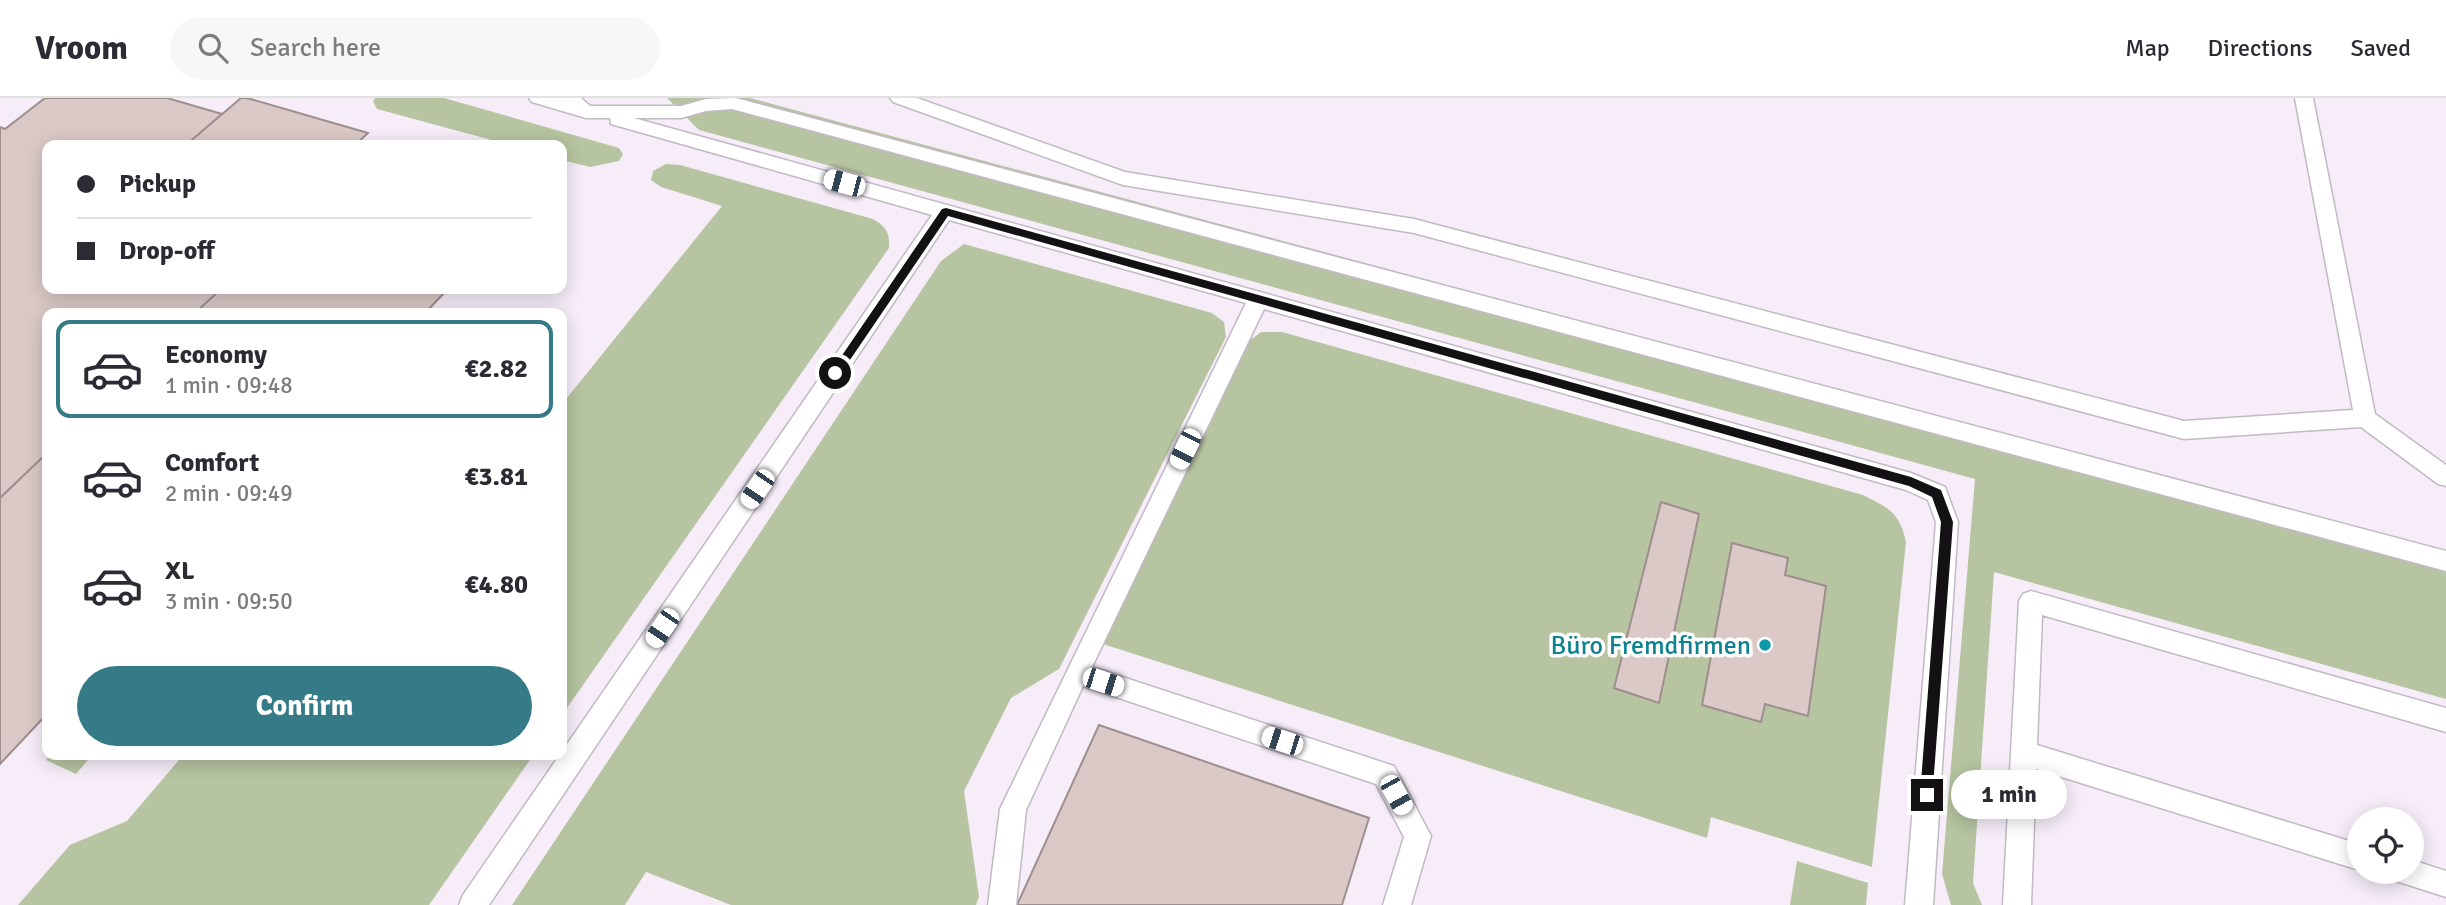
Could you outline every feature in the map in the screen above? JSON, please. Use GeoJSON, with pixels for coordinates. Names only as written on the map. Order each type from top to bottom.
{"type":"FeatureCollection","features":[{"type":"Feature","properties":{"kind":"lane"},"geometry":{"type":"LineString","coordinates":[[538,98],[681,112],[706,105],[732,103],[2446,561]]}},
{"type":"Feature","properties":{"kind":"lane"},"geometry":{"type":"LineString","coordinates":[[899,98],[1123,178],[1414,226],[2184,430],[2365,418],[2446,477]]}},
{"type":"Feature","properties":{"kind":"lane"},"geometry":{"type":"LineString","coordinates":[[2305,98],[2365,418]]}},
{"type":"Feature","properties":{"kind":"lane"},"geometry":{"type":"LineString","coordinates":[[580,103],[946,211],[1911,482],[1937,494],[1947,522],[1919,905]]}},
{"type":"Feature","properties":{"kind":"lane"},"geometry":{"type":"LineString","coordinates":[[473,905],[946,211]]}},
{"type":"Feature","properties":{"kind":"lane"},"geometry":{"type":"LineString","coordinates":[[1002,905],[1013,809],[1258,299]]}},
{"type":"Feature","properties":{"kind":"lane"},"geometry":{"type":"LineString","coordinates":[[2017,905],[2031,601],[2446,720]]}},
{"type":"Feature","properties":{"kind":"lane"},"geometry":{"type":"LineString","coordinates":[[1077,673],[1385,775],[1418,835],[1396,905]]}},
{"type":"Feature","properties":{"kind":"lane"},"geometry":{"type":"LineString","coordinates":[[2024,753],[2347,853]]}},
{"type":"Feature","properties":{"kind":"lane"},"geometry":{"type":"LineString","coordinates":[[2424,877],[2446,884]]}},
{"type":"Feature","properties":{"kind":"green space"},"geometry":{"type":"Polygon","coordinates":[[[375,98],[444,98],[619,148],[623,154],[619,161],[590,167],[567,161],[567,140],[492,140],[377,109],[373,101],[375,98]]]}},
{"type":"Feature","properties":{"kind":"green space"},"geometry":{"type":"Polygon","coordinates":[[[667,98],[750,98],[2446,553],[2446,699],[1994,572],[1973,883],[1982,905],[1951,905],[1942,874],[1975,479],[699,130],[667,98]]]}},
{"type":"Feature","properties":{"kind":"green space"},"geometry":{"type":"Polygon","coordinates":[[[666,164],[680,165],[873,219],[886,230],[889,248],[567,708],[567,398],[722,206],[661,187],[651,180],[653,171],[666,164]]]}},
{"type":"Feature","properties":{"kind":"green space"},"geometry":{"type":"Polygon","coordinates":[[[964,244],[1212,313],[1224,322],[1226,337],[1059,669],[1011,698],[964,791],[979,897],[976,905],[731,905],[646,872],[625,905],[512,905],[941,261],[964,244]]]}},
{"type":"Feature","properties":{"kind":"green space"},"geometry":{"type":"Polygon","coordinates":[[[1261,332],[1282,332],[1863,495],[1892,513],[1900,524],[1906,542],[1872,867],[1711,817],[1707,838],[1103,644],[1245,344],[1261,332]]]}},
{"type":"Feature","properties":{"kind":"green space"},"geometry":{"type":"Polygon","coordinates":[[[46,760],[88,760],[76,774],[46,760]]]}},
{"type":"Feature","properties":{"kind":"green space"},"geometry":{"type":"Polygon","coordinates":[[[179,760],[530,760],[429,905],[18,905],[70,845],[127,821],[179,760]]]}},
{"type":"Feature","properties":{"kind":"green space"},"geometry":{"type":"Polygon","coordinates":[[[1797,861],[1868,883],[1866,905],[1790,905],[1797,861]]]}},
{"type":"Feature","properties":{"kind":"building"},"geometry":{"type":"Polygon","coordinates":[[[45,98],[167,98],[222,114],[192,140],[42,140],[42,294],[216,294],[200,308],[42,308],[42,458],[0,498],[0,127],[5,129],[45,98]]]}},
{"type":"Feature","properties":{"kind":"building"},"geometry":{"type":"Polygon","coordinates":[[[241,98],[368,133],[360,140],[192,140],[241,98]]]}},
{"type":"Feature","properties":{"kind":"building"},"geometry":{"type":"Polygon","coordinates":[[[216,294],[443,294],[430,308],[200,308],[216,294]]]}},
{"type":"Feature","properties":{"kind":"building"},"geometry":{"type":"Polygon","coordinates":[[[42,458],[42,719],[0,764],[0,498],[42,458]]]}},
{"type":"Feature","properties":{"kind":"building","name":"Büro Fremdfirmen"},"geometry":{"type":"Polygon","coordinates":[[[1661,502],[1699,514],[1659,703],[1614,688],[1661,502]]]}},
{"type":"Feature","properties":{"kind":"building","name":"Büro Fremdfirmen"},"geometry":{"type":"Polygon","coordinates":[[[1732,543],[1788,558],[1785,575],[1826,586],[1808,716],[1765,704],[1761,722],[1702,705],[1732,543]]]}},
{"type":"Feature","properties":{"kind":"building"},"geometry":{"type":"Polygon","coordinates":[[[1099,725],[1369,818],[1342,905],[1017,905],[1099,725]]]}},
{"type":"Feature","properties":{"kind":"place","name":"Büro Fremdfirmen"},"geometry":{"type":"Point","coordinates":[1765,645]}},
{"type":"Feature","properties":{"kind":"route"},"geometry":{"type":"LineString","coordinates":[[835,373],[946,211],[1911,482],[1937,494],[1947,522],[1927,795]]}}]}
